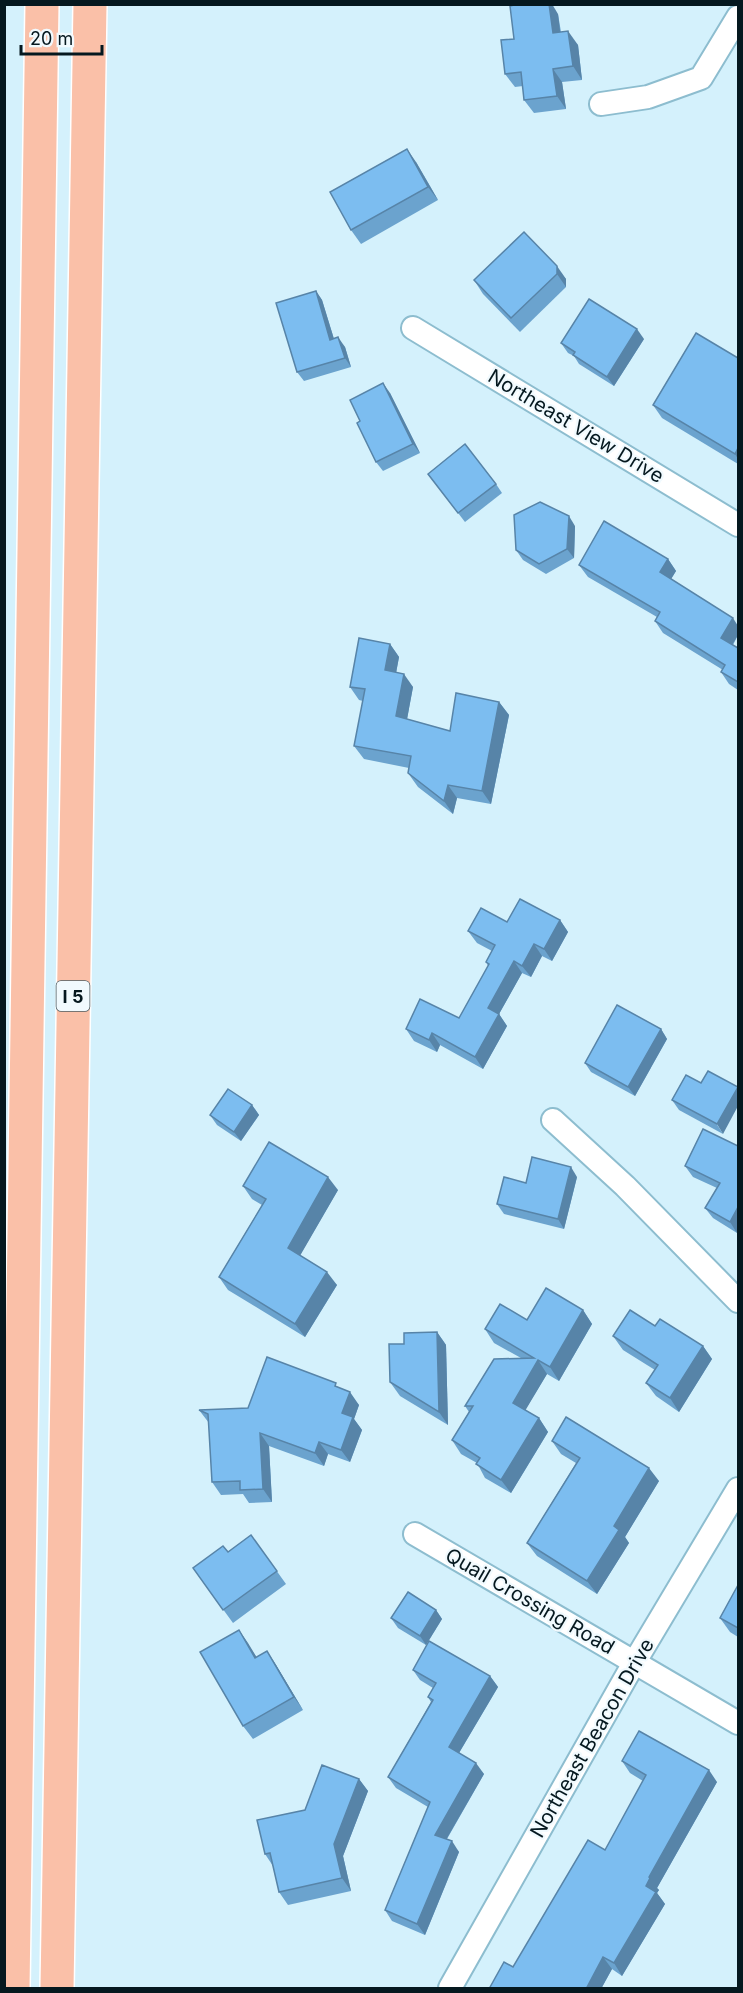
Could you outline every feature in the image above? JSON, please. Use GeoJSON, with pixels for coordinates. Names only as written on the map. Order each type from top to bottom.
{"type":"FeatureCollection","features":[{"type":"Feature","properties":{"kind":"highway","name":"I 5"},"geometry":{"type":"LineString","coordinates":[[13,1989],[42,4]]}},
{"type":"Feature","properties":{"kind":"highway","name":"I 5"},"geometry":{"type":"LineString","coordinates":[[57,1989],[90,4]]}},
{"type":"Feature","properties":{"kind":"street"},"geometry":{"type":"LineString","coordinates":[[601,104],[648,97],[702,78],[738,17]]}},
{"type":"Feature","properties":{"kind":"street","name":"Northeast View Drive"},"geometry":{"type":"LineString","coordinates":[[413,327],[738,525]]}},
{"type":"Feature","properties":{"kind":"street"},"geometry":{"type":"LineString","coordinates":[[553,1120],[625,1186],[738,1301]]}},
{"type":"Feature","properties":{"kind":"street","name":"Northeast Beacon Drive"},"geometry":{"type":"LineString","coordinates":[[450,1989],[634,1662],[738,1489]]}},
{"type":"Feature","properties":{"kind":"street","name":"Quail Crossing Road"},"geometry":{"type":"LineString","coordinates":[[415,1534],[738,1723]]}},
{"type":"Feature","properties":{"kind":"building"},"geometry":{"type":"Polygon","coordinates":[[[549,4],[553,33],[568,31],[573,66],[553,69],[557,96],[524,100],[521,72],[505,74],[501,40],[514,39],[510,6],[549,4]]]}},
{"type":"Feature","properties":{"kind":"building"},"geometry":{"type":"Polygon","coordinates":[[[407,149],[428,187],[351,230],[330,192],[407,149]]]}},
{"type":"Feature","properties":{"kind":"building"},"geometry":{"type":"Polygon","coordinates":[[[524,232],[557,266],[557,274],[511,318],[474,280],[524,232]]]}},
{"type":"Feature","properties":{"kind":"building"},"geometry":{"type":"Polygon","coordinates":[[[316,291],[330,340],[338,337],[345,358],[297,372],[276,303],[316,291]]]}},
{"type":"Feature","properties":{"kind":"building"},"geometry":{"type":"Polygon","coordinates":[[[589,299],[637,329],[607,377],[573,355],[575,352],[561,343],[589,299]]]}},
{"type":"Feature","properties":{"kind":"building"},"geometry":{"type":"Polygon","coordinates":[[[696,333],[738,358],[738,448],[735,454],[653,405],[696,333]]]}},
{"type":"Feature","properties":{"kind":"building"},"geometry":{"type":"Polygon","coordinates":[[[383,383],[413,444],[376,462],[357,423],[360,421],[350,400],[383,383]]]}},
{"type":"Feature","properties":{"kind":"building"},"geometry":{"type":"Polygon","coordinates":[[[465,444],[496,484],[458,513],[428,474],[465,444]]]}},
{"type":"Feature","properties":{"kind":"building"},"geometry":{"type":"Polygon","coordinates":[[[540,502],[569,516],[567,549],[539,564],[516,550],[514,515],[540,502]]]}},
{"type":"Feature","properties":{"kind":"building"},"geometry":{"type":"Polygon","coordinates":[[[604,521],[668,559],[660,572],[733,618],[721,638],[738,648],[738,682],[721,672],[725,665],[655,621],[660,612],[579,565],[604,521]]]}},
{"type":"Feature","properties":{"kind":"building"},"geometry":{"type":"Polygon","coordinates":[[[359,638],[390,644],[385,670],[404,674],[396,716],[450,731],[456,693],[499,702],[482,791],[448,785],[444,801],[408,773],[411,756],[354,746],[365,689],[350,687],[359,638]]]}},
{"type":"Feature","properties":{"kind":"building"},"geometry":{"type":"Polygon","coordinates":[[[520,899],[560,920],[544,949],[534,944],[522,966],[514,961],[488,1008],[499,1014],[475,1057],[432,1033],[429,1040],[406,1029],[420,999],[459,1018],[489,964],[486,962],[495,945],[468,931],[481,908],[507,922],[520,899]]]}},
{"type":"Feature","properties":{"kind":"building"},"geometry":{"type":"Polygon","coordinates":[[[617,1005],[661,1029],[628,1087],[585,1063],[617,1005]]]}},
{"type":"Feature","properties":{"kind":"building"},"geometry":{"type":"Polygon","coordinates":[[[708,1071],[738,1087],[717,1124],[672,1100],[686,1075],[701,1083],[708,1071]]]}},
{"type":"Feature","properties":{"kind":"building"},"geometry":{"type":"Polygon","coordinates":[[[228,1089],[252,1105],[234,1132],[210,1115],[228,1089]]]}},
{"type":"Feature","properties":{"kind":"building"},"geometry":{"type":"Polygon","coordinates":[[[703,1129],[738,1146],[738,1207],[730,1222],[705,1208],[720,1183],[685,1166],[703,1129]]]}},
{"type":"Feature","properties":{"kind":"building"},"geometry":{"type":"Polygon","coordinates":[[[269,1142],[328,1177],[288,1248],[327,1272],[295,1324],[219,1277],[266,1199],[243,1186],[269,1142]]]}},
{"type":"Feature","properties":{"kind":"building"},"geometry":{"type":"Polygon","coordinates":[[[532,1157],[571,1167],[558,1219],[497,1204],[504,1177],[526,1183],[532,1157]]]}},
{"type":"Feature","properties":{"kind":"building"},"geometry":{"type":"Polygon","coordinates":[[[546,1288],[583,1310],[550,1367],[538,1360],[513,1403],[539,1418],[501,1480],[476,1464],[480,1458],[452,1440],[473,1406],[465,1406],[494,1359],[534,1358],[485,1329],[500,1304],[527,1320],[546,1288]]]}},
{"type":"Feature","properties":{"kind":"building"},"geometry":{"type":"Polygon","coordinates":[[[630,1310],[655,1326],[660,1319],[703,1346],[670,1398],[646,1383],[658,1365],[613,1336],[630,1310]]]}},
{"type":"Feature","properties":{"kind":"building"},"geometry":{"type":"Polygon","coordinates":[[[437,1332],[439,1412],[390,1382],[389,1344],[404,1344],[404,1333],[437,1332]]]}},
{"type":"Feature","properties":{"kind":"building"},"geometry":{"type":"Polygon","coordinates":[[[267,1357],[336,1383],[335,1386],[350,1392],[342,1413],[353,1417],[341,1450],[319,1442],[315,1453],[260,1433],[263,1489],[240,1490],[240,1481],[212,1482],[208,1414],[199,1410],[248,1408],[267,1357]]]}},
{"type":"Feature","properties":{"kind":"building"},"geometry":{"type":"Polygon","coordinates":[[[566,1417],[649,1468],[614,1526],[619,1530],[587,1581],[527,1543],[580,1458],[552,1441],[566,1417]]]}},
{"type":"Feature","properties":{"kind":"building"},"geometry":{"type":"Polygon","coordinates":[[[251,1535],[277,1571],[223,1610],[193,1568],[223,1546],[228,1552],[251,1535]]]}},
{"type":"Feature","properties":{"kind":"building"},"geometry":{"type":"Polygon","coordinates":[[[738,1585],[738,1628],[720,1618],[738,1585]]]}},
{"type":"Feature","properties":{"kind":"building"},"geometry":{"type":"Polygon","coordinates":[[[408,1592],[436,1610],[420,1636],[391,1618],[408,1592]]]}},
{"type":"Feature","properties":{"kind":"building"},"geometry":{"type":"Polygon","coordinates":[[[239,1630],[255,1658],[267,1651],[294,1697],[243,1726],[200,1652],[239,1630]]]}},
{"type":"Feature","properties":{"kind":"building"},"geometry":{"type":"Polygon","coordinates":[[[429,1641],[490,1676],[449,1747],[476,1763],[435,1835],[452,1841],[417,1924],[385,1910],[430,1802],[388,1777],[433,1700],[428,1697],[436,1683],[413,1670],[429,1641]]]}},
{"type":"Feature","properties":{"kind":"building"},"geometry":{"type":"Polygon","coordinates":[[[639,1731],[709,1770],[649,1877],[646,1886],[656,1892],[614,1963],[603,1957],[586,1989],[489,1989],[504,1962],[513,1967],[588,1840],[605,1850],[646,1775],[622,1761],[639,1731]]]}},
{"type":"Feature","properties":{"kind":"building"},"geometry":{"type":"Polygon","coordinates":[[[322,1765],[359,1779],[334,1844],[342,1878],[279,1892],[270,1853],[265,1854],[257,1820],[305,1810],[322,1765]]]}}]}
